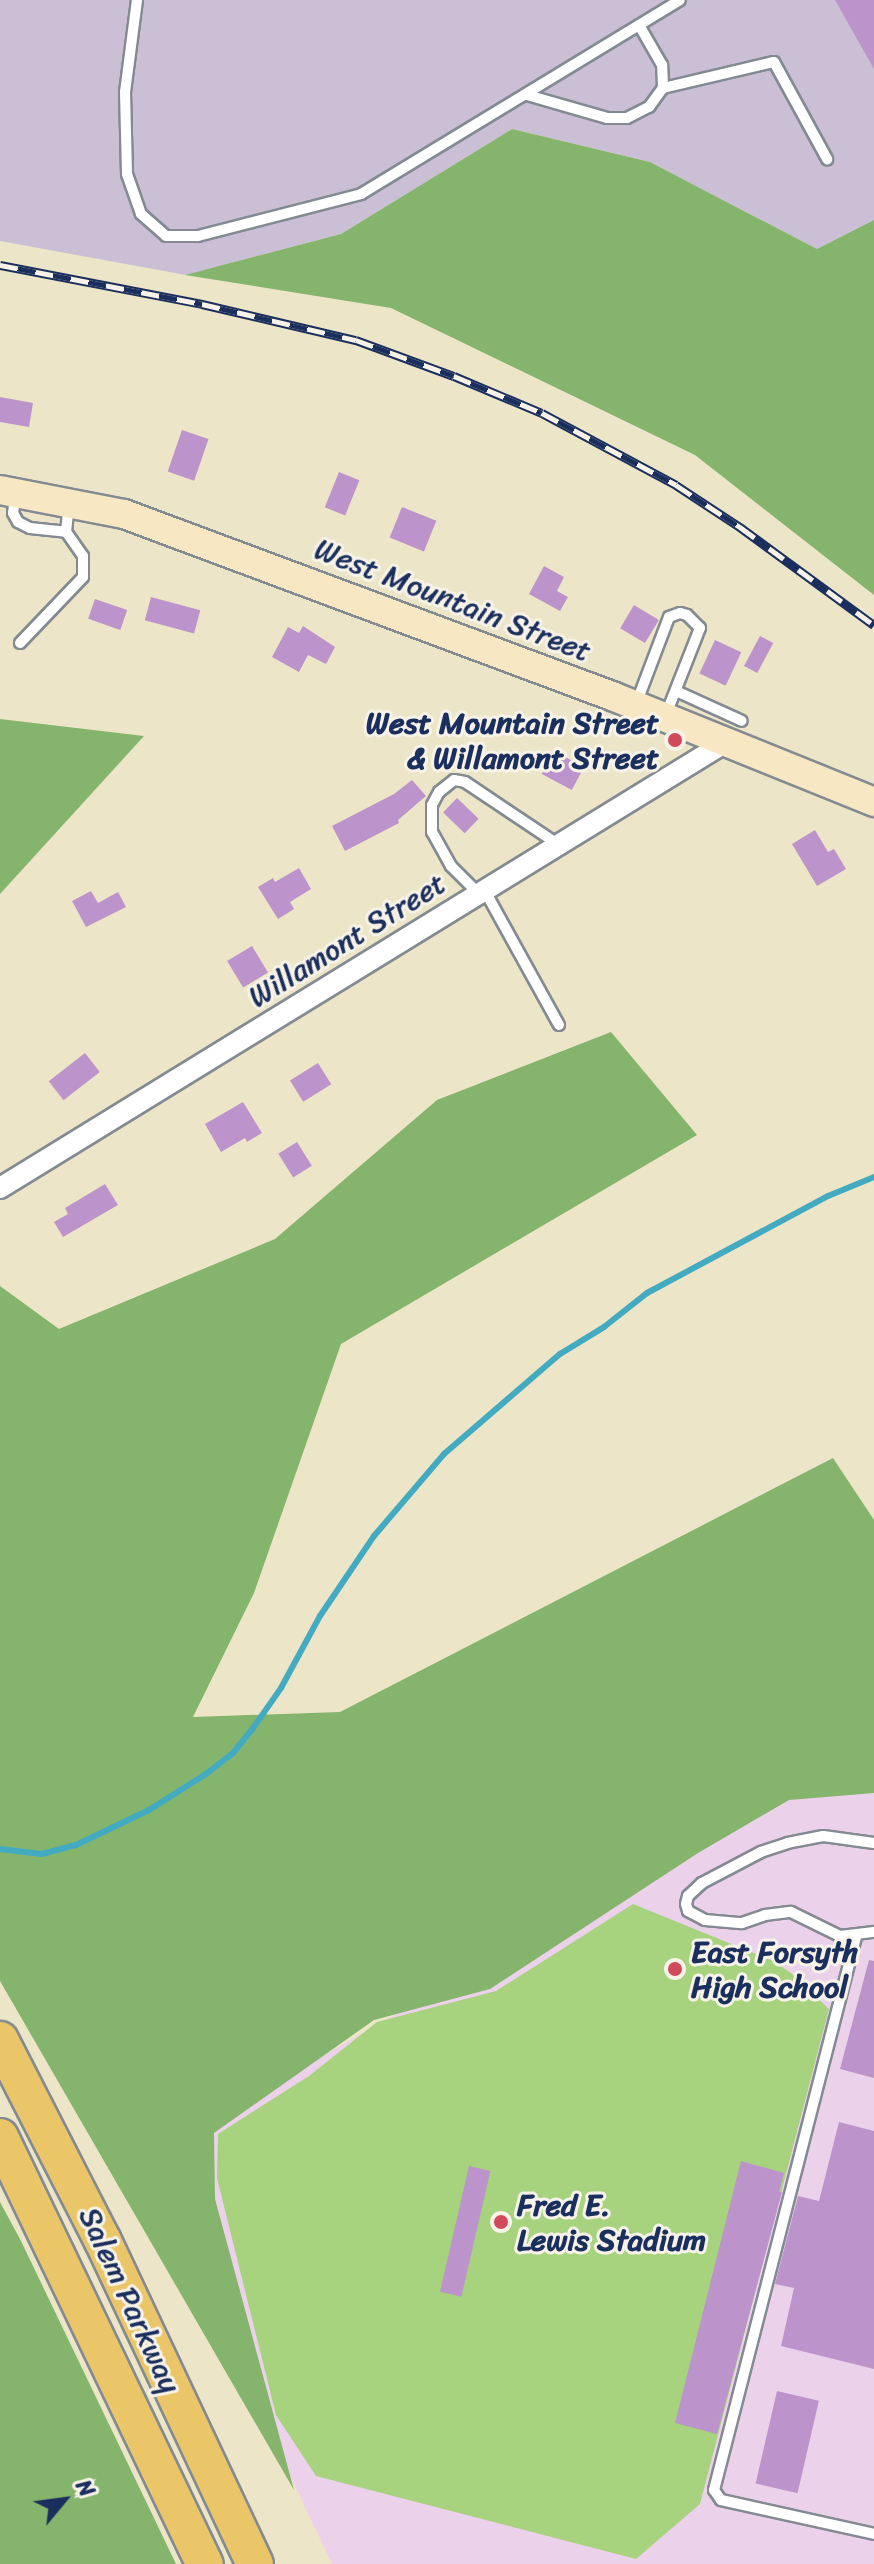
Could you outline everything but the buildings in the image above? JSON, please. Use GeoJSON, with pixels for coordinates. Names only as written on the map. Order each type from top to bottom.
{"type":"FeatureCollection","features":[{"type":"Feature","properties":{"kind":"highway","name":"Salem Parkway"},"geometry":{"type":"LineString","coordinates":[[0,2040],[102,2239],[255,2564]]}},
{"type":"Feature","properties":{"kind":"highway","name":"Salem Parkway"},"geometry":{"type":"LineString","coordinates":[[0,2137],[205,2564]]}},
{"type":"Feature","properties":{"kind":"main road","name":"West Mountain Street"},"geometry":{"type":"LineString","coordinates":[[8,492],[124,514],[665,717],[734,732],[874,802]]}},
{"type":"Feature","properties":{"kind":"street","name":"Willamont Street"},"geometry":{"type":"LineString","coordinates":[[0,1188],[559,845],[734,732]]}},
{"type":"Feature","properties":{"kind":"lane"},"geometry":{"type":"LineString","coordinates":[[137,0],[125,92],[127,174],[141,214],[166,236],[198,236],[361,194],[680,0]]}},
{"type":"Feature","properties":{"kind":"lane"},"geometry":{"type":"LineString","coordinates":[[527,95],[607,118],[627,118],[649,107],[663,88],[662,65],[639,25]]}},
{"type":"Feature","properties":{"kind":"lane"},"geometry":{"type":"LineString","coordinates":[[663,88],[774,62],[827,159]]}},
{"type":"Feature","properties":{"kind":"lane"},"geometry":{"type":"LineString","coordinates":[[8,492],[18,522],[30,528],[66,532]]}},
{"type":"Feature","properties":{"kind":"lane"},"geometry":{"type":"LineString","coordinates":[[20,643],[83,577],[83,556],[66,532],[69,504]]}},
{"type":"Feature","properties":{"kind":"lane"},"geometry":{"type":"LineString","coordinates":[[635,705],[669,617],[680,613],[694,618],[700,628],[665,717]]}},
{"type":"Feature","properties":{"kind":"lane"},"geometry":{"type":"LineString","coordinates":[[676,691],[734,732]]}},
{"type":"Feature","properties":{"kind":"lane"},"geometry":{"type":"LineString","coordinates":[[559,845],[465,782],[454,780],[439,792],[432,805],[432,832],[451,866],[482,892],[559,1025]]}},
{"type":"Feature","properties":{"kind":"lane"},"geometry":{"type":"LineString","coordinates":[[874,1843],[823,1836],[761,1852],[693,1889],[688,1896],[688,1911],[705,1920],[742,1923],[765,1915],[791,1912],[840,1936],[856,1937],[874,1932]]}},
{"type":"Feature","properties":{"kind":"lane"},"geometry":{"type":"LineString","coordinates":[[856,1937],[714,2490],[721,2500],[874,2534]]}},
{"type":"Feature","properties":{"kind":"shaded area"},"geometry":{"type":"Polygon","coordinates":[[[0,0],[874,0],[874,220],[817,249],[650,162],[512,129],[341,234],[186,275],[0,241],[0,0]]]}},
{"type":"Feature","properties":{"kind":"shaded area","name":"Fred E. Lewis Stadium"},"geometry":{"type":"Polygon","coordinates":[[[874,1754],[874,2564],[332,2564],[141,2159],[812,1778],[874,1754]]]}},
{"type":"Feature","properties":{"kind":"green space"},"geometry":{"type":"Polygon","coordinates":[[[512,129],[650,162],[817,249],[874,220],[874,595],[695,455],[391,308],[185,275],[341,234],[512,129]]]}},
{"type":"Feature","properties":{"kind":"green space"},"geometry":{"type":"Polygon","coordinates":[[[0,719],[144,736],[0,894],[0,719]]]}},
{"type":"Feature","properties":{"kind":"green space"},"geometry":{"type":"Polygon","coordinates":[[[611,1032],[697,1135],[341,1344],[254,1593],[193,1717],[340,1712],[833,1458],[874,1520],[874,1793],[789,1800],[698,1853],[490,1989],[374,2020],[214,2133],[215,2199],[294,2490],[0,1981],[0,1286],[59,1329],[275,1239],[437,1100],[611,1032]]]}},
{"type":"Feature","properties":{"kind":"green space","name":"Fred E. Lewis Stadium"},"geometry":{"type":"Polygon","coordinates":[[[633,1904],[773,1961],[791,1973],[829,2009],[700,2504],[636,2559],[316,2476],[276,2415],[217,2178],[218,2134],[309,2076],[377,2022],[496,1991],[633,1904]]]}},
{"type":"Feature","properties":{"kind":"green space"},"geometry":{"type":"Polygon","coordinates":[[[0,2202],[21,2241],[176,2564],[0,2564],[0,2202]]]}},
{"type":"Feature","properties":{"kind":"waterway"},"geometry":{"type":"LineString","coordinates":[[0,1849],[42,1854],[76,1845],[149,1810],[206,1774],[233,1753],[251,1731],[281,1688],[320,1616],[374,1536],[444,1454],[560,1354],[604,1327],[647,1293],[828,1196],[874,1177]]}},
{"type":"Feature","properties":{"kind":"railway"},"geometry":{"type":"LineString","coordinates":[[0,265],[202,304],[356,340],[454,376],[542,413],[676,485],[740,527],[874,625]]}},
{"type":"Feature","properties":{"kind":"place","name":"West Mountain Street & Willamont Street"},"geometry":{"type":"Point","coordinates":[675,740]}},
{"type":"Feature","properties":{"kind":"place","name":"East Forsyth High School"},"geometry":{"type":"Point","coordinates":[675,1969]}},
{"type":"Feature","properties":{"kind":"place","name":"Fred E. Lewis Stadium"},"geometry":{"type":"Point","coordinates":[501,2222]}}]}
